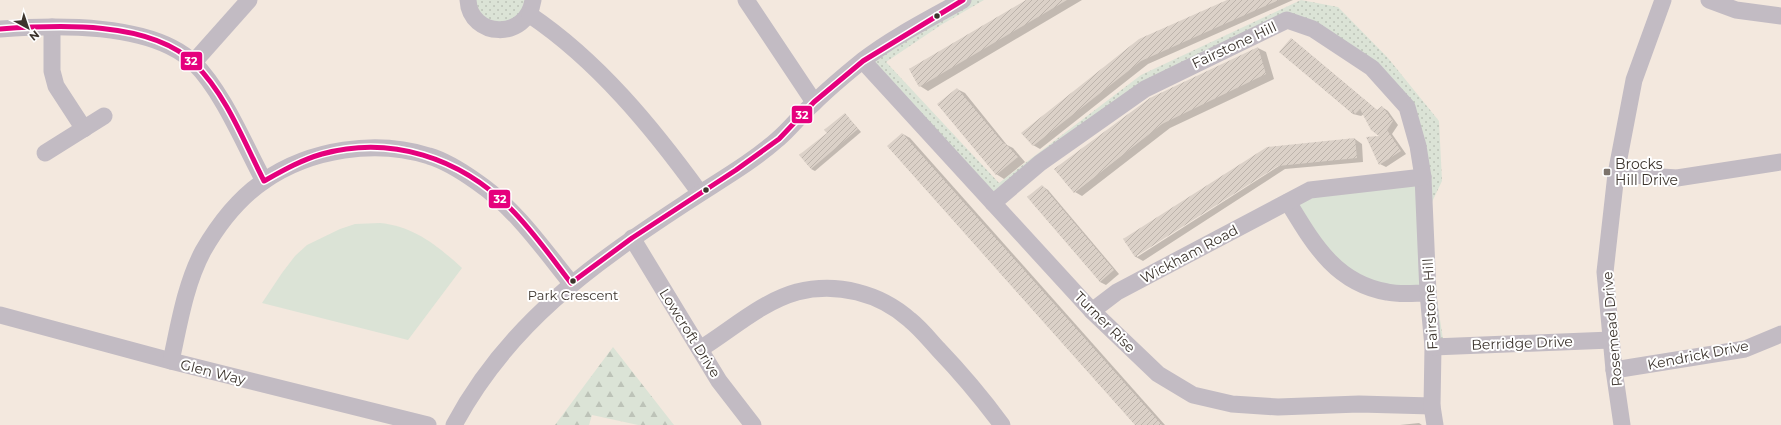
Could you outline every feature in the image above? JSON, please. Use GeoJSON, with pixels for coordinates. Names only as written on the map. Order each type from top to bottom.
{"type":"FeatureCollection","features":[{"type":"Feature","properties":{"kind":"street"},"geometry":{"type":"LineString","coordinates":[[193,63],[249,0]]}},
{"type":"Feature","properties":{"kind":"street"},"geometry":{"type":"LineString","coordinates":[[468,0],[472,14],[479,22],[489,28],[499,30],[520,24],[532,7],[558,36],[597,71],[634,109],[700,193]]}},
{"type":"Feature","properties":{"kind":"street"},"geometry":{"type":"LineString","coordinates":[[746,0],[814,102]]}},
{"type":"Feature","properties":{"kind":"street"},"geometry":{"type":"LineString","coordinates":[[454,425],[470,395],[495,360],[541,310],[571,283],[632,238],[736,170],[779,139],[814,102],[863,60],[963,0]]}},
{"type":"Feature","properties":{"kind":"street"},"geometry":{"type":"LineString","coordinates":[[1709,0],[1736,10],[1781,16]]}},
{"type":"Feature","properties":{"kind":"street","name":"Rosemead Drive"},"geometry":{"type":"LineString","coordinates":[[1622,425],[1614,370],[1605,272],[1616,174],[1634,80],[1658,2]]}},
{"type":"Feature","properties":{"kind":"street","name":"Fairstone Hill"},"geometry":{"type":"LineString","coordinates":[[993,204],[1040,163],[1145,89],[1287,20],[1313,29],[1372,68],[1407,107],[1418,146],[1424,177],[1428,293],[1433,347],[1432,406],[1435,425]]}},
{"type":"Feature","properties":{"kind":"street"},"geometry":{"type":"LineString","coordinates":[[52,27],[52,71],[56,86],[84,129]]}},
{"type":"Feature","properties":{"kind":"street"},"geometry":{"type":"LineString","coordinates":[[0,29],[75,27],[114,31],[167,45],[181,53],[193,63],[217,92],[264,180]]}},
{"type":"Feature","properties":{"kind":"street","name":"Turner Rise"},"geometry":{"type":"LineString","coordinates":[[863,60],[1092,311],[1158,374],[1193,395],[1232,404],[1278,407],[1359,404],[1432,406]]}},
{"type":"Feature","properties":{"kind":"street"},"geometry":{"type":"LineString","coordinates":[[45,154],[104,116]]}},
{"type":"Feature","properties":{"kind":"street"},"geometry":{"type":"LineString","coordinates":[[171,361],[183,307],[203,252],[222,222],[244,197],[264,180],[295,164],[322,154],[376,148],[406,150],[430,156],[458,170],[498,197],[517,216],[571,283]]}},
{"type":"Feature","properties":{"kind":"street"},"geometry":{"type":"LineString","coordinates":[[1616,174],[1677,178],[1781,162]]}},
{"type":"Feature","properties":{"kind":"street","name":"Wickham Road"},"geometry":{"type":"LineString","coordinates":[[1092,311],[1117,292],[1310,190],[1424,177]]}},
{"type":"Feature","properties":{"kind":"street"},"geometry":{"type":"LineString","coordinates":[[1288,202],[1315,246],[1331,263],[1357,282],[1388,292],[1428,293]]}},
{"type":"Feature","properties":{"kind":"street","name":"Lowcroft Drive"},"geometry":{"type":"LineString","coordinates":[[632,238],[719,381],[753,425]]}},
{"type":"Feature","properties":{"kind":"street"},"geometry":{"type":"LineString","coordinates":[[700,349],[764,307],[784,297],[814,289],[852,291],[874,297],[886,303],[911,320],[967,380],[1002,425]]}},
{"type":"Feature","properties":{"kind":"street","name":"Glen Way"},"geometry":{"type":"LineString","coordinates":[[0,315],[171,361],[428,425]]}},
{"type":"Feature","properties":{"kind":"street","name":"Kendrick Drive"},"geometry":{"type":"LineString","coordinates":[[1614,370],[1745,349],[1781,334]]}},
{"type":"Feature","properties":{"kind":"street","name":"Berridge Drive"},"geometry":{"type":"LineString","coordinates":[[1433,347],[1611,340]]}},
{"type":"Feature","properties":{"kind":"green space"},"geometry":{"type":"Polygon","coordinates":[[[474,0],[528,0],[527,6],[509,24],[484,19],[474,0]]]}},
{"type":"Feature","properties":{"kind":"green space"},"geometry":{"type":"Polygon","coordinates":[[[963,0],[984,0],[941,25],[886,62],[999,183],[1141,75],[1301,0],[1338,7],[1388,58],[1439,121],[1442,181],[1432,202],[1433,273],[1444,346],[1433,347],[1407,107],[1372,68],[1287,20],[1145,89],[993,203],[863,61],[963,0]]]}},
{"type":"Feature","properties":{"kind":"green space"},"geometry":{"type":"Polygon","coordinates":[[[1423,177],[1428,293],[1357,282],[1288,202],[1423,177]]]}},
{"type":"Feature","properties":{"kind":"green space"},"geometry":{"type":"Polygon","coordinates":[[[380,223],[403,228],[424,238],[444,252],[462,268],[408,340],[262,303],[295,256],[307,245],[340,229],[355,224],[380,223]]]}},
{"type":"Feature","properties":{"kind":"green space"},"geometry":{"type":"Polygon","coordinates":[[[613,347],[674,425],[638,425],[592,415],[589,425],[555,425],[613,347]]]}},
{"type":"Feature","properties":{"kind":"building"},"geometry":{"type":"Polygon","coordinates":[[[1026,0],[1067,0],[919,87],[909,69],[1026,0]]]}},
{"type":"Feature","properties":{"kind":"building"},"geometry":{"type":"Polygon","coordinates":[[[1227,0],[1279,0],[1141,61],[1033,146],[1021,133],[1139,39],[1227,0]]]}},
{"type":"Feature","properties":{"kind":"building"},"geometry":{"type":"Polygon","coordinates":[[[1291,38],[1377,110],[1382,106],[1393,121],[1387,130],[1401,151],[1379,165],[1366,137],[1379,136],[1371,130],[1360,109],[1355,114],[1352,109],[1353,114],[1279,52],[1291,38]]]}},
{"type":"Feature","properties":{"kind":"building"},"geometry":{"type":"Polygon","coordinates":[[[1258,47],[1266,74],[1162,124],[1074,193],[1054,169],[1150,98],[1258,47]]]}},
{"type":"Feature","properties":{"kind":"building"},"geometry":{"type":"Polygon","coordinates":[[[957,88],[1004,144],[1005,143],[1018,157],[996,175],[937,104],[957,88]]]}},
{"type":"Feature","properties":{"kind":"building"},"geometry":{"type":"Polygon","coordinates":[[[845,113],[858,129],[811,169],[799,155],[827,133],[824,130],[845,113]]]}},
{"type":"Feature","properties":{"kind":"building"},"geometry":{"type":"Polygon","coordinates":[[[902,133],[1162,425],[1135,425],[887,146],[902,133]]]}},
{"type":"Feature","properties":{"kind":"building"},"geometry":{"type":"Polygon","coordinates":[[[1355,138],[1357,158],[1278,166],[1135,257],[1123,239],[1267,147],[1355,138]]]}},
{"type":"Feature","properties":{"kind":"building"},"geometry":{"type":"Polygon","coordinates":[[[1042,185],[1114,270],[1100,282],[1027,197],[1042,185]]]}},
{"type":"Feature","properties":{"kind":"transit line","name":"32"},"geometry":{"type":"LineString","coordinates":[[0,29],[48,27],[102,28],[154,39],[176,50],[195,64],[216,90],[234,120],[264,181],[307,159],[322,154],[348,149],[373,147],[399,150],[423,155],[447,164],[469,176],[510,208],[534,235],[571,283],[632,238],[736,170],[779,139],[814,102],[863,61],[963,0]]}},
{"type":"Feature","properties":{"kind":"place","name":"Brocks Hill Drive"},"geometry":{"type":"Point","coordinates":[1607,172]}},
{"type":"Feature","properties":{"kind":"place","name":"Park Crescent"},"geometry":{"type":"Point","coordinates":[573,281]}}]}
